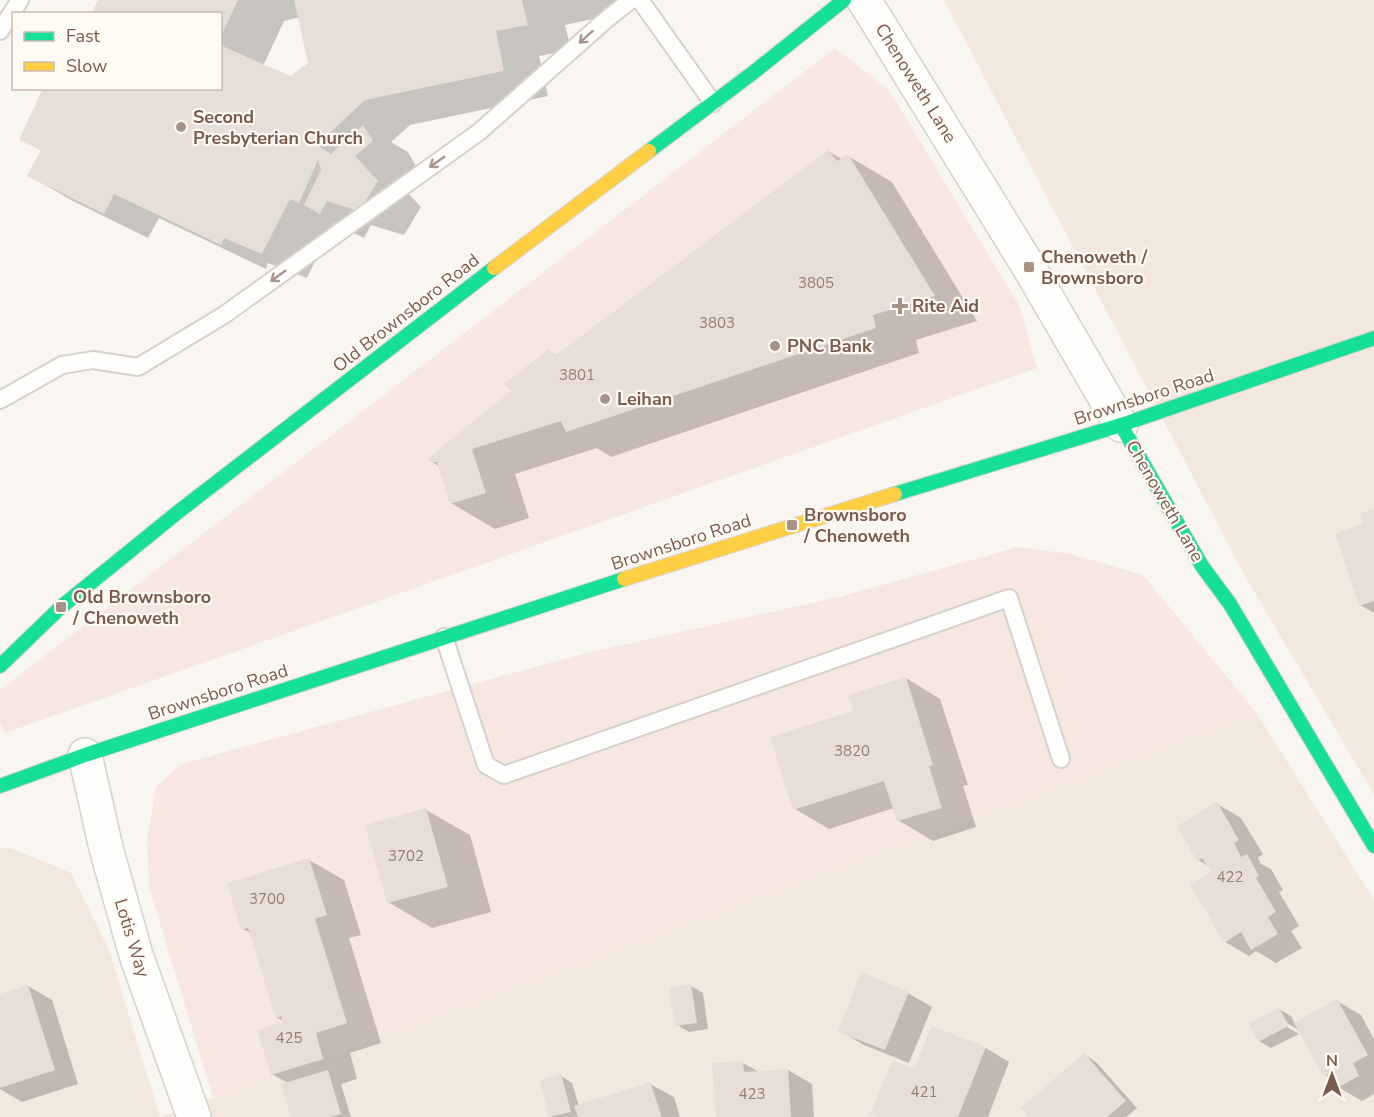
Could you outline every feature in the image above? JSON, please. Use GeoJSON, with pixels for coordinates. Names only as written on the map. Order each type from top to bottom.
{"type":"FeatureCollection","features":[{"type":"Feature","properties":{"kind":"main road","name":"Old Brownsboro Road"},"geometry":{"type":"LineString","coordinates":[[0,666],[61,607],[178,512],[471,285],[713,103],[844,0]]}},
{"type":"Feature","properties":{"kind":"main road","name":"Brownsboro Road"},"geometry":{"type":"LineString","coordinates":[[0,786],[85,755],[444,637],[792,525],[1121,424],[1374,338]]}},
{"type":"Feature","properties":{"kind":"main road","name":"Chenoweth Lane"},"geometry":{"type":"LineString","coordinates":[[1121,424],[1202,566],[1230,604],[1374,846]]}},
{"type":"Feature","properties":{"kind":"street","name":"Chenoweth Lane"},"geometry":{"type":"LineString","coordinates":[[864,0],[1029,267],[1121,424]]}},
{"type":"Feature","properties":{"kind":"street","name":"Lotis Way"},"geometry":{"type":"LineString","coordinates":[[85,755],[106,848],[136,955],[194,1117]]}},
{"type":"Feature","properties":{"kind":"lane"},"geometry":{"type":"LineString","coordinates":[[0,400],[62,365],[93,360],[138,367],[224,315],[479,132],[632,0]]}},
{"type":"Feature","properties":{"kind":"lane"},"geometry":{"type":"LineString","coordinates":[[640,0],[713,103]]}},
{"type":"Feature","properties":{"kind":"lane"},"geometry":{"type":"LineString","coordinates":[[0,31],[12,12]]}},
{"type":"Feature","properties":{"kind":"lane"},"geometry":{"type":"LineString","coordinates":[[444,637],[486,765],[504,775],[1009,598],[1061,759]]}},
{"type":"Feature","properties":{"kind":"shaded area"},"geometry":{"type":"Polygon","coordinates":[[[944,0],[1374,0],[1374,794],[1246,578],[944,0]]]}},
{"type":"Feature","properties":{"kind":"shaded area"},"geometry":{"type":"Polygon","coordinates":[[[835,48],[889,90],[1019,305],[1037,368],[5,733],[0,724],[0,690],[835,48]]]}},
{"type":"Feature","properties":{"kind":"shaded area"},"geometry":{"type":"Polygon","coordinates":[[[1018,547],[1071,554],[1143,575],[1256,712],[213,1098],[149,887],[147,839],[156,787],[181,764],[586,653],[843,596],[1018,547]]]}},
{"type":"Feature","properties":{"kind":"shaded area"},"geometry":{"type":"Polygon","coordinates":[[[1256,712],[1374,900],[1374,1117],[160,1117],[1256,712]]]}},
{"type":"Feature","properties":{"kind":"shaded area"},"geometry":{"type":"Polygon","coordinates":[[[0,847],[13,849],[71,873],[109,950],[160,1117],[0,1117],[0,847]]]}},
{"type":"Feature","properties":{"kind":"building"},"geometry":{"type":"Polygon","coordinates":[[[98,0],[238,0],[222,34],[222,12],[92,12],[98,0]]]}},
{"type":"Feature","properties":{"kind":"building","name":"Second Presbyterian Church"},"geometry":{"type":"Polygon","coordinates":[[[294,0],[522,0],[528,25],[496,31],[504,71],[365,100],[317,145],[331,154],[363,125],[373,141],[355,156],[378,181],[359,211],[327,201],[320,214],[304,205],[321,170],[318,160],[299,203],[290,199],[262,254],[224,238],[221,245],[114,194],[104,214],[27,176],[41,150],[19,140],[42,90],[222,90],[222,46],[290,76],[308,63],[294,0]]]}},
{"type":"Feature","properties":{"kind":"building"},"geometry":{"type":"Polygon","coordinates":[[[828,150],[837,161],[848,154],[935,296],[873,315],[876,328],[566,432],[561,421],[472,449],[486,493],[450,504],[437,462],[430,462],[428,458],[511,391],[504,384],[549,349],[555,356],[828,150]]]}},
{"type":"Feature","properties":{"kind":"building"},"geometry":{"type":"Polygon","coordinates":[[[1374,509],[1374,601],[1359,606],[1335,533],[1363,524],[1360,513],[1374,509]]]}},
{"type":"Feature","properties":{"kind":"building"},"geometry":{"type":"Polygon","coordinates":[[[906,677],[933,765],[929,766],[942,808],[897,821],[884,781],[793,810],[770,737],[853,711],[848,695],[906,677]]]}},
{"type":"Feature","properties":{"kind":"building"},"geometry":{"type":"Polygon","coordinates":[[[1217,802],[1239,840],[1234,843],[1241,857],[1247,854],[1259,876],[1256,878],[1276,912],[1268,917],[1278,934],[1251,950],[1241,932],[1224,943],[1190,884],[1211,872],[1202,858],[1197,861],[1177,826],[1217,802]]]}},
{"type":"Feature","properties":{"kind":"building"},"geometry":{"type":"Polygon","coordinates":[[[426,808],[448,887],[387,903],[365,825],[426,808]]]}},
{"type":"Feature","properties":{"kind":"building"},"geometry":{"type":"Polygon","coordinates":[[[309,858],[327,915],[315,919],[347,1023],[316,1033],[323,1059],[271,1075],[257,1030],[283,1022],[281,1016],[276,1019],[248,928],[241,930],[227,883],[309,858]]]}},
{"type":"Feature","properties":{"kind":"building"},"geometry":{"type":"Polygon","coordinates":[[[861,972],[909,992],[885,1050],[838,1032],[861,972]]]}},
{"type":"Feature","properties":{"kind":"building"},"geometry":{"type":"Polygon","coordinates":[[[691,984],[697,1023],[675,1026],[669,988],[691,984]]]}},
{"type":"Feature","properties":{"kind":"building"},"geometry":{"type":"Polygon","coordinates":[[[28,985],[55,1070],[0,1088],[0,994],[28,985]]]}},
{"type":"Feature","properties":{"kind":"building"},"geometry":{"type":"Polygon","coordinates":[[[1337,999],[1368,1055],[1353,1063],[1359,1076],[1337,1088],[1328,1074],[1324,1076],[1294,1023],[1337,999]]]}},
{"type":"Feature","properties":{"kind":"building"},"geometry":{"type":"Polygon","coordinates":[[[1279,1008],[1289,1026],[1258,1042],[1249,1023],[1279,1008]]]}},
{"type":"Feature","properties":{"kind":"building"},"geometry":{"type":"Polygon","coordinates":[[[932,1026],[986,1047],[958,1117],[877,1117],[870,1114],[893,1060],[914,1069],[932,1026]]]}},
{"type":"Feature","properties":{"kind":"building"},"geometry":{"type":"Polygon","coordinates":[[[1084,1053],[1126,1101],[1107,1117],[1029,1117],[1021,1108],[1084,1053]]]}},
{"type":"Feature","properties":{"kind":"building"},"geometry":{"type":"Polygon","coordinates":[[[743,1061],[744,1072],[788,1069],[791,1117],[716,1117],[712,1063],[743,1061]]]}},
{"type":"Feature","properties":{"kind":"building"},"geometry":{"type":"Polygon","coordinates":[[[328,1070],[341,1114],[330,1117],[291,1117],[281,1084],[328,1070]]]}},
{"type":"Feature","properties":{"kind":"building"},"geometry":{"type":"Polygon","coordinates":[[[561,1074],[571,1112],[549,1117],[540,1080],[561,1074]]]}},
{"type":"Feature","properties":{"kind":"building"},"geometry":{"type":"Polygon","coordinates":[[[650,1082],[662,1117],[578,1117],[574,1106],[650,1082]]]}},
{"type":"Feature","properties":{"kind":"traffic: fast"},"geometry":{"type":"LineString","coordinates":[[649,151],[754,72],[844,0]]}},
{"type":"Feature","properties":{"kind":"traffic: fast"},"geometry":{"type":"LineString","coordinates":[[0,666],[61,607],[178,512],[494,268]]}},
{"type":"Feature","properties":{"kind":"traffic: fast"},"geometry":{"type":"LineString","coordinates":[[895,494],[1121,425],[1374,338]]}},
{"type":"Feature","properties":{"kind":"traffic: fast"},"geometry":{"type":"LineString","coordinates":[[1121,425],[1202,566],[1230,604],[1374,846]]}},
{"type":"Feature","properties":{"kind":"traffic: fast"},"geometry":{"type":"LineString","coordinates":[[0,786],[85,755],[624,579]]}},
{"type":"Feature","properties":{"kind":"traffic: slow"},"geometry":{"type":"LineString","coordinates":[[494,268],[649,151]]}},
{"type":"Feature","properties":{"kind":"traffic: slow"},"geometry":{"type":"LineString","coordinates":[[624,579],[895,494]]}},
{"type":"Feature","properties":{"kind":"place","name":"Second Presbyterian Church"},"geometry":{"type":"Point","coordinates":[181,127]}},
{"type":"Feature","properties":{"kind":"place","name":"Chenoweth / Brownsboro"},"geometry":{"type":"Point","coordinates":[1029,267]}},
{"type":"Feature","properties":{"kind":"place","name":"Rite Aid"},"geometry":{"type":"Point","coordinates":[900,306]}},
{"type":"Feature","properties":{"kind":"place","name":"PNC Bank"},"geometry":{"type":"Point","coordinates":[775,346]}},
{"type":"Feature","properties":{"kind":"place","name":"Leihan"},"geometry":{"type":"Point","coordinates":[605,399]}},
{"type":"Feature","properties":{"kind":"place","name":"Brownsboro / Chenoweth"},"geometry":{"type":"Point","coordinates":[792,525]}},
{"type":"Feature","properties":{"kind":"place","name":"Old Brownsboro / Chenoweth"},"geometry":{"type":"Point","coordinates":[61,607]}}]}
